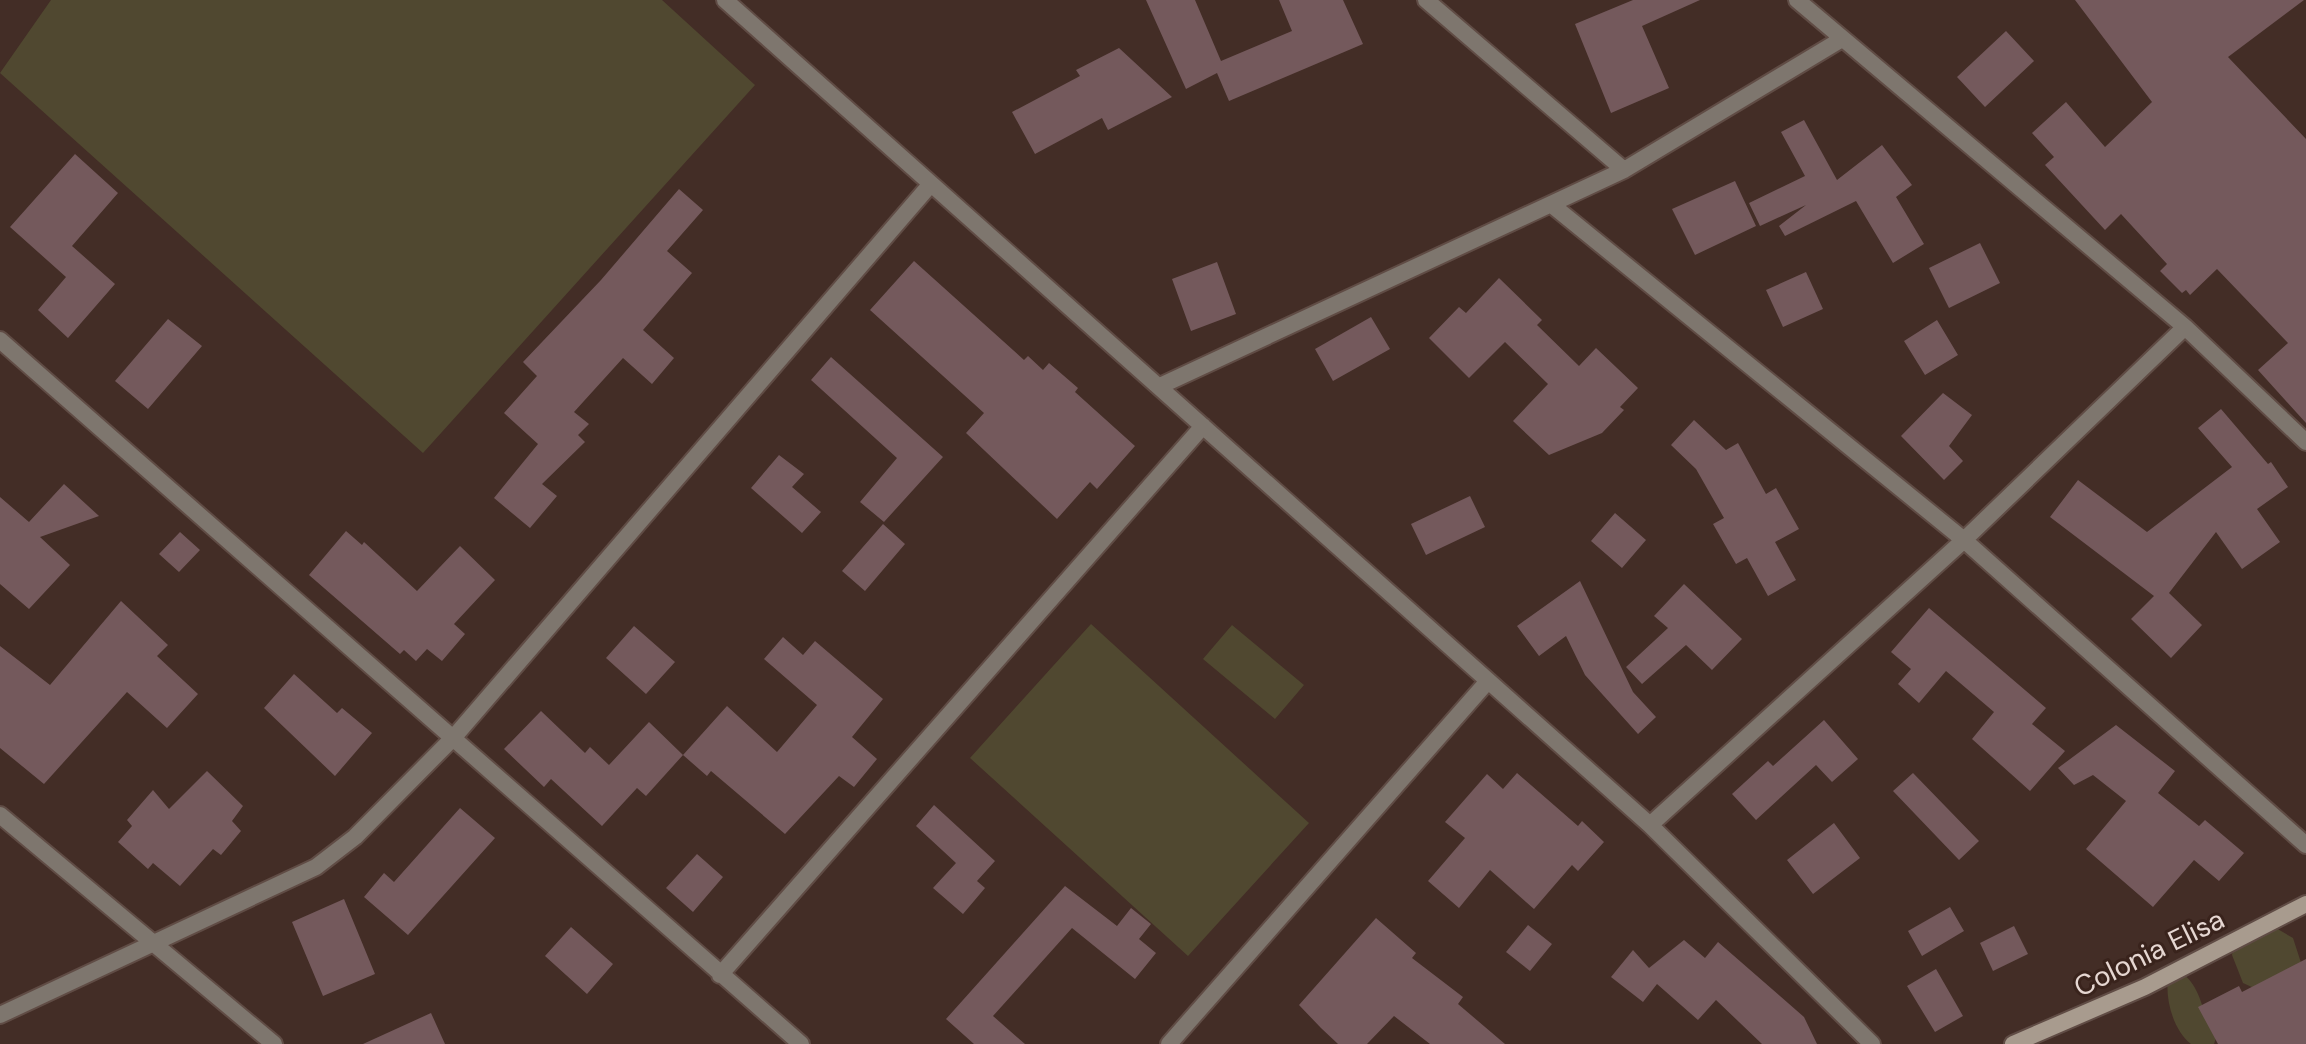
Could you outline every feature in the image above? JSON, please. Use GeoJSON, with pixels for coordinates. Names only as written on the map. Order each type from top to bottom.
{"type":"FeatureCollection","features":[{"type":"Feature","properties":{"kind":"street"},"geometry":{"type":"LineString","coordinates":[[725,0],[1650,825],[1872,1044]]}},
{"type":"Feature","properties":{"kind":"street"},"geometry":{"type":"LineString","coordinates":[[1426,0],[1624,170]]}},
{"type":"Feature","properties":{"kind":"street"},"geometry":{"type":"LineString","coordinates":[[1797,0],[2185,327],[2306,442]]}},
{"type":"Feature","properties":{"kind":"street"},"geometry":{"type":"LineString","coordinates":[[1160,386],[1624,170],[1842,39]]}},
{"type":"Feature","properties":{"kind":"street"},"geometry":{"type":"LineString","coordinates":[[0,1015],[316,867],[355,837],[454,737],[930,185]]}},
{"type":"Feature","properties":{"kind":"street"},"geometry":{"type":"LineString","coordinates":[[1552,205],[1964,540],[2306,845]]}},
{"type":"Feature","properties":{"kind":"street"},"geometry":{"type":"LineString","coordinates":[[1650,825],[1964,540],[2185,327]]}},
{"type":"Feature","properties":{"kind":"street"},"geometry":{"type":"LineString","coordinates":[[0,340],[801,1044]]}},
{"type":"Feature","properties":{"kind":"street"},"geometry":{"type":"LineString","coordinates":[[720,975],[1203,426]]}},
{"type":"Feature","properties":{"kind":"street"},"geometry":{"type":"LineString","coordinates":[[1169,1044],[1488,681]]}},
{"type":"Feature","properties":{"kind":"street"},"geometry":{"type":"LineString","coordinates":[[0,815],[274,1044]]}},
{"type":"Feature","properties":{"kind":"street","name":"Colonia Elisa"},"geometry":{"type":"LineString","coordinates":[[2013,1044],[2145,987],[2306,904]]}},
{"type":"Feature","properties":{"kind":"shaded area"},"geometry":{"type":"Polygon","coordinates":[[[51,0],[662,0],[755,85],[423,453],[0,73],[51,0]]]}},
{"type":"Feature","properties":{"kind":"shaded area"},"geometry":{"type":"Polygon","coordinates":[[[1091,624],[1309,823],[1188,956],[970,758],[1091,624]]]}},
{"type":"Feature","properties":{"kind":"shaded area"},"geometry":{"type":"Polygon","coordinates":[[[1232,625],[1304,685],[1275,719],[1203,659],[1232,625]]]}},
{"type":"Feature","properties":{"kind":"shaded area"},"geometry":{"type":"Polygon","coordinates":[[[2269,924],[2293,938],[2305,975],[2267,994],[2243,983],[2232,955],[2234,942],[2269,924]]]}},
{"type":"Feature","properties":{"kind":"shaded area"},"geometry":{"type":"Polygon","coordinates":[[[2181,972],[2194,986],[2217,1035],[2214,1044],[2191,1044],[2179,1031],[2169,1004],[2168,977],[2181,972]]]}},
{"type":"Feature","properties":{"kind":"building"},"geometry":{"type":"Polygon","coordinates":[[[1146,0],[1195,0],[1221,61],[1292,31],[1279,0],[1343,0],[1363,44],[1229,101],[1217,73],[1186,89],[1146,0]]]}},
{"type":"Feature","properties":{"kind":"building"},"geometry":{"type":"Polygon","coordinates":[[[1633,0],[1700,0],[1642,26],[1669,88],[1611,113],[1575,24],[1633,0]]]}},
{"type":"Feature","properties":{"kind":"building"},"geometry":{"type":"Polygon","coordinates":[[[2075,0],[2304,0],[2228,57],[2306,139],[2306,423],[2258,370],[2288,343],[2217,269],[2190,295],[2186,290],[2182,293],[2160,271],[2167,264],[2121,214],[2105,230],[2045,165],[2054,157],[2032,133],[2066,102],[2105,147],[2152,102],[2075,0]]]}},
{"type":"Feature","properties":{"kind":"building"},"geometry":{"type":"Polygon","coordinates":[[[2006,31],[2034,61],[1985,107],[1957,77],[2006,31]]]}},
{"type":"Feature","properties":{"kind":"building"},"geometry":{"type":"Polygon","coordinates":[[[1119,48],[1172,97],[1108,130],[1102,118],[1035,154],[1012,112],[1080,76],[1076,70],[1119,48]]]}},
{"type":"Feature","properties":{"kind":"building"},"geometry":{"type":"Polygon","coordinates":[[[1804,120],[1837,180],[1882,145],[1912,185],[1896,197],[1924,244],[1893,263],[1856,201],[1785,236],[1779,226],[1806,205],[1760,226],[1749,203],[1805,176],[1781,132],[1804,120]]]}},
{"type":"Feature","properties":{"kind":"building"},"geometry":{"type":"Polygon","coordinates":[[[75,154],[118,193],[72,246],[115,284],[68,338],[38,310],[66,277],[10,227],[75,154]]]}},
{"type":"Feature","properties":{"kind":"building"},"geometry":{"type":"Polygon","coordinates":[[[1735,181],[1756,226],[1695,255],[1672,209],[1735,181]]]}},
{"type":"Feature","properties":{"kind":"building"},"geometry":{"type":"Polygon","coordinates":[[[679,189],[703,210],[667,251],[692,273],[643,330],[674,358],[652,384],[623,358],[574,412],[589,424],[578,435],[585,442],[542,484],[557,496],[530,528],[494,498],[538,444],[504,413],[537,376],[523,362],[601,280],[679,189]]]}},
{"type":"Feature","properties":{"kind":"building"},"geometry":{"type":"Polygon","coordinates":[[[1980,243],[2000,283],[1949,308],[1929,268],[1980,243]]]}},
{"type":"Feature","properties":{"kind":"building"},"geometry":{"type":"Polygon","coordinates":[[[914,261],[1024,360],[1028,356],[1043,370],[1049,363],[1078,388],[1075,392],[1135,446],[1097,489],[1090,482],[1057,519],[966,433],[984,413],[870,310],[914,261]]]}},
{"type":"Feature","properties":{"kind":"building"},"geometry":{"type":"Polygon","coordinates":[[[1217,262],[1236,314],[1191,331],[1172,279],[1217,262]]]}},
{"type":"Feature","properties":{"kind":"building"},"geometry":{"type":"Polygon","coordinates":[[[1806,272],[1823,309],[1783,327],[1766,290],[1806,272]]]}},
{"type":"Feature","properties":{"kind":"building"},"geometry":{"type":"Polygon","coordinates":[[[1499,278],[1542,320],[1537,325],[1579,366],[1596,348],[1638,388],[1620,407],[1624,410],[1602,433],[1549,455],[1513,421],[1548,384],[1505,342],[1469,378],[1429,338],[1459,307],[1466,313],[1499,278]]]}},
{"type":"Feature","properties":{"kind":"building"},"geometry":{"type":"Polygon","coordinates":[[[1371,317],[1390,349],[1333,381],[1315,349],[1371,317]]]}},
{"type":"Feature","properties":{"kind":"building"},"geometry":{"type":"Polygon","coordinates":[[[168,319],[202,346],[148,409],[115,381],[168,319]]]}},
{"type":"Feature","properties":{"kind":"building"},"geometry":{"type":"Polygon","coordinates":[[[1937,320],[1958,355],[1925,375],[1904,341],[1937,320]]]}},
{"type":"Feature","properties":{"kind":"building"},"geometry":{"type":"Polygon","coordinates":[[[831,357],[943,457],[884,522],[860,502],[897,458],[811,380],[831,357]]]}},
{"type":"Feature","properties":{"kind":"building"},"geometry":{"type":"Polygon","coordinates":[[[1943,393],[1972,415],[1949,446],[1963,461],[1944,480],[1901,436],[1943,393]]]}},
{"type":"Feature","properties":{"kind":"building"},"geometry":{"type":"Polygon","coordinates":[[[2221,409],[2268,464],[2271,462],[2288,487],[2257,509],[2280,542],[2242,569],[2216,532],[2169,593],[2202,625],[2171,658],[2131,619],[2154,596],[2050,517],[2078,480],[2147,532],[2232,467],[2198,428],[2221,409]]]}},
{"type":"Feature","properties":{"kind":"building"},"geometry":{"type":"Polygon","coordinates":[[[1694,420],[1726,450],[1738,443],[1766,494],[1776,488],[1799,529],[1775,542],[1796,580],[1768,596],[1747,558],[1736,564],[1713,524],[1724,518],[1696,469],[1671,445],[1694,420]]]}},
{"type":"Feature","properties":{"kind":"building"},"geometry":{"type":"Polygon","coordinates":[[[779,455],[804,474],[792,487],[821,512],[802,533],[751,488],[779,455]]]}},
{"type":"Feature","properties":{"kind":"building"},"geometry":{"type":"Polygon","coordinates":[[[64,484],[99,516],[40,537],[70,565],[29,609],[0,584],[0,497],[29,522],[64,484]]]}},
{"type":"Feature","properties":{"kind":"building"},"geometry":{"type":"Polygon","coordinates":[[[1470,496],[1485,527],[1426,555],[1411,524],[1470,496]]]}},
{"type":"Feature","properties":{"kind":"building"},"geometry":{"type":"Polygon","coordinates":[[[1615,513],[1646,540],[1622,568],[1591,541],[1615,513]]]}},
{"type":"Feature","properties":{"kind":"building"},"geometry":{"type":"Polygon","coordinates":[[[883,524],[905,544],[865,591],[842,571],[883,524]]]}},
{"type":"Feature","properties":{"kind":"building"},"geometry":{"type":"Polygon","coordinates":[[[346,531],[362,545],[364,542],[417,591],[460,546],[495,580],[454,624],[465,634],[442,661],[427,649],[416,661],[404,650],[400,654],[309,575],[346,531]]]}},
{"type":"Feature","properties":{"kind":"building"},"geometry":{"type":"Polygon","coordinates":[[[180,532],[200,550],[179,572],[159,554],[180,532]]]}},
{"type":"Feature","properties":{"kind":"building"},"geometry":{"type":"Polygon","coordinates":[[[1580,581],[1633,692],[1656,717],[1638,734],[1585,675],[1566,636],[1539,656],[1517,626],[1580,581]]]}},
{"type":"Feature","properties":{"kind":"building"},"geometry":{"type":"Polygon","coordinates":[[[1684,584],[1742,639],[1712,670],[1686,645],[1642,684],[1626,667],[1668,628],[1654,616],[1684,584]]]}},
{"type":"Feature","properties":{"kind":"building"},"geometry":{"type":"Polygon","coordinates":[[[121,601],[168,645],[157,656],[198,694],[167,728],[127,692],[44,784],[0,748],[0,646],[50,685],[121,601]]]}},
{"type":"Feature","properties":{"kind":"building"},"geometry":{"type":"Polygon","coordinates":[[[1929,608],[2046,708],[2032,724],[2065,751],[2030,791],[1972,739],[1994,712],[1946,671],[1919,703],[1898,684],[1911,669],[1891,652],[1929,608]]]}},
{"type":"Feature","properties":{"kind":"building"},"geometry":{"type":"Polygon","coordinates":[[[634,626],[675,662],[646,694],[606,658],[634,626]]]}},
{"type":"Feature","properties":{"kind":"building"},"geometry":{"type":"Polygon","coordinates":[[[783,637],[803,655],[815,641],[883,699],[852,737],[877,759],[854,787],[839,776],[785,834],[711,771],[707,776],[683,755],[727,706],[777,752],[817,705],[764,659],[783,637]]]}},
{"type":"Feature","properties":{"kind":"building"},"geometry":{"type":"Polygon","coordinates":[[[294,674],[337,713],[342,708],[372,733],[335,776],[264,708],[294,674]]]}},
{"type":"Feature","properties":{"kind":"building"},"geometry":{"type":"Polygon","coordinates":[[[541,711],[585,753],[590,747],[609,765],[649,722],[683,755],[646,796],[637,788],[602,826],[551,779],[544,787],[504,749],[541,711]]]}},
{"type":"Feature","properties":{"kind":"building"},"geometry":{"type":"Polygon","coordinates":[[[1824,720],[1858,759],[1832,782],[1816,765],[1756,820],[1732,794],[1768,761],[1773,766],[1824,720]]]}},
{"type":"Feature","properties":{"kind":"building"},"geometry":{"type":"Polygon","coordinates":[[[2116,725],[2175,771],[2158,793],[2199,826],[2205,820],[2244,853],[2219,881],[2194,860],[2153,907],[2086,849],[2126,801],[2093,775],[2074,785],[2058,768],[2116,725]]]}},
{"type":"Feature","properties":{"kind":"building"},"geometry":{"type":"Polygon","coordinates":[[[207,771],[243,806],[232,821],[241,831],[221,855],[213,849],[180,886],[153,863],[148,869],[118,842],[132,826],[127,820],[153,790],[169,809],[207,771]]]}},
{"type":"Feature","properties":{"kind":"building"},"geometry":{"type":"Polygon","coordinates":[[[1517,773],[1578,826],[1582,821],[1604,842],[1578,871],[1572,865],[1534,909],[1490,870],[1459,908],[1428,881],[1465,838],[1445,822],[1487,774],[1503,789],[1517,773]]]}},
{"type":"Feature","properties":{"kind":"building"},"geometry":{"type":"Polygon","coordinates":[[[1913,773],[1979,841],[1959,860],[1893,791],[1913,773]]]}},
{"type":"Feature","properties":{"kind":"building"},"geometry":{"type":"Polygon","coordinates":[[[934,805],[995,861],[977,881],[985,888],[963,914],[933,888],[956,863],[916,826],[934,805]]]}},
{"type":"Feature","properties":{"kind":"building"},"geometry":{"type":"Polygon","coordinates":[[[460,808],[495,838],[408,935],[364,897],[384,873],[394,882],[460,808]]]}},
{"type":"Feature","properties":{"kind":"building"},"geometry":{"type":"Polygon","coordinates":[[[1834,823],[1860,858],[1813,894],[1787,860],[1834,823]]]}},
{"type":"Feature","properties":{"kind":"building"},"geometry":{"type":"Polygon","coordinates":[[[697,854],[723,877],[693,912],[666,888],[697,854]]]}},
{"type":"Feature","properties":{"kind":"building"},"geometry":{"type":"Polygon","coordinates":[[[1065,886],[1117,926],[1131,908],[1151,924],[1139,939],[1156,953],[1135,979],[1072,928],[993,1016],[1025,1044],[974,1044],[946,1019],[1065,886]]]}},
{"type":"Feature","properties":{"kind":"building"},"geometry":{"type":"Polygon","coordinates":[[[344,899],[375,974],[323,996],[292,922],[344,899]]]}},
{"type":"Feature","properties":{"kind":"building"},"geometry":{"type":"Polygon","coordinates":[[[1950,907],[1964,931],[1922,956],[1908,931],[1950,907]]]}},
{"type":"Feature","properties":{"kind":"building"},"geometry":{"type":"Polygon","coordinates":[[[1376,918],[1416,953],[1412,958],[1463,997],[1458,1004],[1505,1044],[1430,1044],[1394,1016],[1367,1044],[1338,1044],[1321,1028],[1299,1005],[1376,918]]]}},
{"type":"Feature","properties":{"kind":"building"},"geometry":{"type":"Polygon","coordinates":[[[1528,925],[1552,944],[1530,971],[1506,952],[1528,925]]]}},
{"type":"Feature","properties":{"kind":"building"},"geometry":{"type":"Polygon","coordinates":[[[2014,926],[2028,954],[1993,971],[1980,943],[2014,926]]]}},
{"type":"Feature","properties":{"kind":"building"},"geometry":{"type":"Polygon","coordinates":[[[571,927],[613,964],[587,994],[545,956],[571,927]]]}},
{"type":"Feature","properties":{"kind":"building"},"geometry":{"type":"Polygon","coordinates":[[[1684,940],[1705,958],[1718,942],[1804,1017],[1817,1044],[1762,1044],[1716,1000],[1698,1020],[1657,984],[1643,1002],[1611,977],[1633,950],[1649,968],[1684,940]]]}},
{"type":"Feature","properties":{"kind":"building"},"geometry":{"type":"Polygon","coordinates":[[[2306,959],[2306,1044],[2218,1044],[2198,1007],[2239,986],[2242,992],[2306,959]]]}},
{"type":"Feature","properties":{"kind":"building"},"geometry":{"type":"Polygon","coordinates":[[[1936,969],[1963,1016],[1935,1032],[1907,986],[1936,969]]]}},
{"type":"Feature","properties":{"kind":"building"},"geometry":{"type":"Polygon","coordinates":[[[431,1013],[445,1044],[363,1044],[431,1013]]]}}]}
